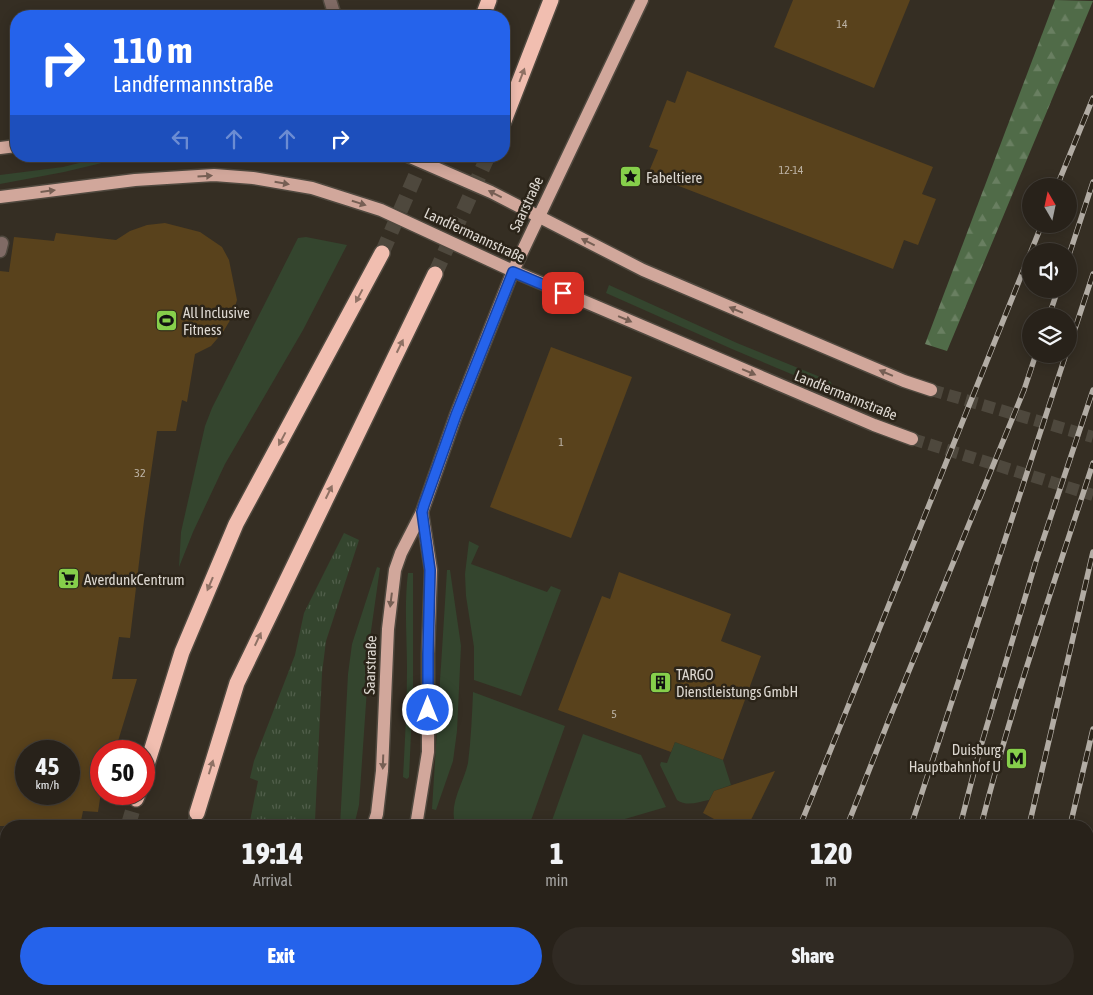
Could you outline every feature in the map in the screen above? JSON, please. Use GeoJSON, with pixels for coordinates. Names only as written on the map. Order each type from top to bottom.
{"type":"FeatureCollection","features":[{"type":"Feature","properties":{"kind":"highway"},"geometry":{"type":"LineString","coordinates":[[510,106],[551,0]]}},
{"type":"Feature","properties":{"kind":"highway"},"geometry":{"type":"LineString","coordinates":[[155,740],[182,652],[236,524],[382,253]]}},
{"type":"Feature","properties":{"kind":"highway"},"geometry":{"type":"LineString","coordinates":[[197,813],[237,683],[435,274]]}},
{"type":"Feature","properties":{"kind":"main road","name":"Saarstraße"},"geometry":{"type":"LineString","coordinates":[[374,820],[382,771],[388,629],[395,570],[401,553],[422,512],[456,415],[513,272],[642,0]]}},
{"type":"Feature","properties":{"kind":"main road"},"geometry":{"type":"LineString","coordinates":[[422,162],[491,192],[643,270],[904,381],[931,390]]}},
{"type":"Feature","properties":{"kind":"main road","name":"Landfermannstraße"},"geometry":{"type":"LineString","coordinates":[[0,197],[135,180],[214,175],[252,178],[312,188],[381,210],[513,272],[865,421],[912,439]]}},
{"type":"Feature","properties":{"kind":"main road","name":"Saarstraße"},"geometry":{"type":"LineString","coordinates":[[417,820],[428,752],[430,570],[422,512]]}},
{"type":"Feature","properties":{"kind":"green space"},"geometry":{"type":"Polygon","coordinates":[[[1055,0],[1093,1],[947,351],[925,344],[1055,0]]]}},
{"type":"Feature","properties":{"kind":"green space"},"geometry":{"type":"Polygon","coordinates":[[[83,162],[106,162],[0,184],[0,175],[63,167],[83,162]]]}},
{"type":"Feature","properties":{"kind":"green space"},"geometry":{"type":"Polygon","coordinates":[[[306,237],[347,245],[303,330],[225,464],[179,567],[181,532],[205,426],[212,408],[298,238],[306,237]]]}},
{"type":"Feature","properties":{"kind":"green space"},"geometry":{"type":"Polygon","coordinates":[[[609,285],[737,343],[830,381],[832,385],[827,389],[606,293],[609,285]]]}},
{"type":"Feature","properties":{"kind":"green space"},"geometry":{"type":"Polygon","coordinates":[[[344,533],[359,540],[326,641],[322,673],[315,820],[250,820],[258,781],[250,778],[254,761],[295,655],[304,613],[344,533]]]}},
{"type":"Feature","properties":{"kind":"green space"},"geometry":{"type":"Polygon","coordinates":[[[469,541],[479,546],[471,564],[547,592],[551,586],[561,590],[521,696],[474,680],[474,647],[466,596],[465,574],[469,541]]]}},
{"type":"Feature","properties":{"kind":"green space"},"geometry":{"type":"Polygon","coordinates":[[[377,567],[380,568],[371,631],[359,805],[355,820],[340,820],[348,674],[352,644],[377,567]]]}},
{"type":"Feature","properties":{"kind":"green space"},"geometry":{"type":"Polygon","coordinates":[[[447,570],[450,570],[461,646],[457,731],[453,761],[436,810],[432,809],[447,570]]]}},
{"type":"Feature","properties":{"kind":"green space"},"geometry":{"type":"Polygon","coordinates":[[[408,573],[413,573],[413,690],[409,777],[407,779],[403,777],[407,696],[406,609],[408,573]]]}},
{"type":"Feature","properties":{"kind":"green space"},"geometry":{"type":"Polygon","coordinates":[[[473,692],[565,726],[531,820],[455,820],[455,800],[468,763],[473,692]]]}},
{"type":"Feature","properties":{"kind":"green space"},"geometry":{"type":"Polygon","coordinates":[[[583,734],[641,755],[666,807],[622,820],[552,820],[583,734]]]}},
{"type":"Feature","properties":{"kind":"green space"},"geometry":{"type":"Polygon","coordinates":[[[675,742],[723,760],[731,785],[714,791],[709,800],[689,804],[677,800],[660,765],[661,762],[667,763],[675,742]]]}},
{"type":"Feature","properties":{"kind":"building"},"geometry":{"type":"Polygon","coordinates":[[[793,0],[910,0],[874,88],[774,47],[793,0]]]}},
{"type":"Feature","properties":{"kind":"building"},"geometry":{"type":"Polygon","coordinates":[[[687,71],[933,167],[922,194],[936,199],[918,245],[904,240],[893,269],[648,174],[658,150],[649,147],[667,100],[675,103],[687,71]]]}},
{"type":"Feature","properties":{"kind":"building","name":"AverdunkCentrum"},"geometry":{"type":"Polygon","coordinates":[[[165,223],[200,232],[222,247],[229,260],[237,300],[232,317],[223,332],[211,346],[195,354],[187,402],[182,400],[176,431],[157,431],[130,638],[119,637],[112,679],[137,679],[118,740],[90,740],[90,805],[99,805],[98,812],[83,811],[81,820],[0,820],[0,271],[9,272],[14,237],[54,241],[56,233],[116,240],[130,231],[147,225],[165,223]]]}},
{"type":"Feature","properties":{"kind":"building"},"geometry":{"type":"Polygon","coordinates":[[[551,347],[632,377],[571,538],[490,507],[551,347]]]}},
{"type":"Feature","properties":{"kind":"building","name":"TARGO Dienstleistungs GmbH"},"geometry":{"type":"Polygon","coordinates":[[[619,572],[731,614],[721,641],[761,656],[723,760],[675,742],[671,752],[558,710],[602,596],[610,599],[619,572]]]}},
{"type":"Feature","properties":{"kind":"building"},"geometry":{"type":"Polygon","coordinates":[[[775,771],[751,820],[716,820],[703,813],[714,791],[775,771]]]}},
{"type":"Feature","properties":{"kind":"tunnel"},"geometry":{"type":"LineString","coordinates":[[382,253],[421,162]]}},
{"type":"Feature","properties":{"kind":"tunnel"},"geometry":{"type":"LineString","coordinates":[[435,274],[485,162]]}},
{"type":"Feature","properties":{"kind":"tunnel"},"geometry":{"type":"LineString","coordinates":[[931,390],[1093,437]]}},
{"type":"Feature","properties":{"kind":"tunnel"},"geometry":{"type":"LineString","coordinates":[[912,439],[1093,495]]}},
{"type":"Feature","properties":{"kind":"tunnel"},"geometry":{"type":"LineString","coordinates":[[130,820],[134,805]]}},
{"type":"Feature","properties":{"kind":"tunnel"},"geometry":{"type":"LineString","coordinates":[[195,820],[197,813]]}},
{"type":"Feature","properties":{"kind":"railway"},"geometry":{"type":"LineString","coordinates":[[1060,178],[1093,98]]}},
{"type":"Feature","properties":{"kind":"railway"},"geometry":{"type":"LineString","coordinates":[[1073,243],[1093,182]]}},
{"type":"Feature","properties":{"kind":"railway"},"geometry":{"type":"LineString","coordinates":[[802,820],[1038,233]]}},
{"type":"Feature","properties":{"kind":"railway"},"geometry":{"type":"LineString","coordinates":[[1077,323],[1093,274]]}},
{"type":"Feature","properties":{"kind":"railway"},"geometry":{"type":"LineString","coordinates":[[1052,308],[1055,298]]}},
{"type":"Feature","properties":{"kind":"railway"},"geometry":{"type":"LineString","coordinates":[[849,820],[1024,390],[1033,363]]}},
{"type":"Feature","properties":{"kind":"railway"},"geometry":{"type":"LineString","coordinates":[[913,820],[1063,363]]}},
{"type":"Feature","properties":{"kind":"railway"},"geometry":{"type":"LineString","coordinates":[[962,820],[980,749],[1036,561],[1093,390]]}},
{"type":"Feature","properties":{"kind":"railway"},"geometry":{"type":"LineString","coordinates":[[983,820],[1020,689],[1093,463]]}},
{"type":"Feature","properties":{"kind":"railway"},"geometry":{"type":"LineString","coordinates":[[1030,820],[1093,552]]}},
{"type":"Feature","properties":{"kind":"railway"},"geometry":{"type":"LineString","coordinates":[[1071,820],[1093,729]]}},
{"type":"Feature","properties":{"kind":"place","name":"Fabeltiere"},"geometry":{"type":"Point","coordinates":[630,177]}},
{"type":"Feature","properties":{"kind":"place","name":"All Inclusive Fitness"},"geometry":{"type":"Point","coordinates":[167,321]}},
{"type":"Feature","properties":{"kind":"place","name":"AverdunkCentrum"},"geometry":{"type":"Point","coordinates":[68,579]}},
{"type":"Feature","properties":{"kind":"place","name":"TARGO Dienstleistungs GmbH"},"geometry":{"type":"Point","coordinates":[660,683]}},
{"type":"Feature","properties":{"kind":"place","name":"Duisburg Hauptbahnhof U"},"geometry":{"type":"Point","coordinates":[1017,758]}},
{"type":"Feature","properties":{"kind":"route"},"geometry":{"type":"LineString","coordinates":[[428,710],[430,570],[422,512],[424,505],[456,415],[513,272],[563,293]]}}]}
